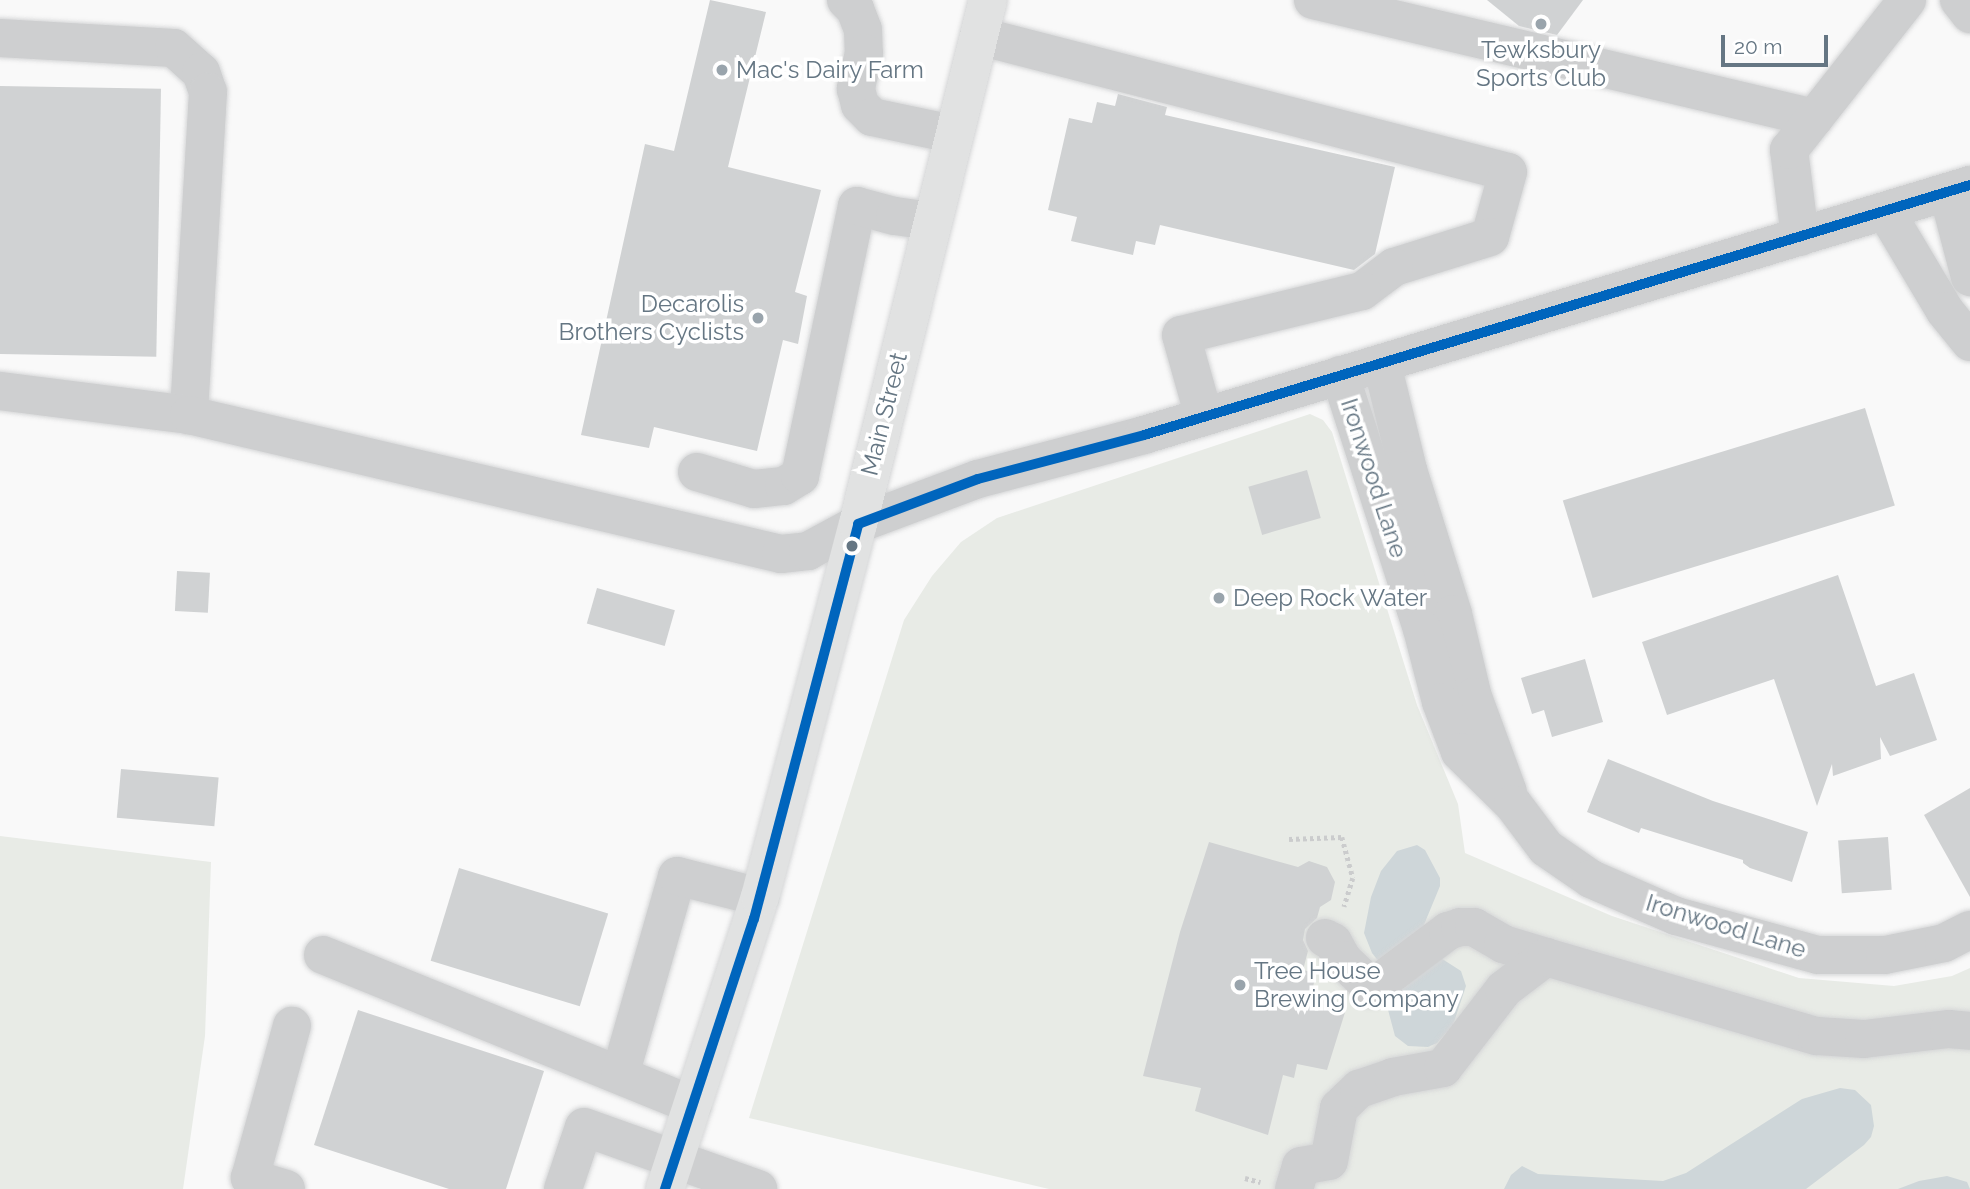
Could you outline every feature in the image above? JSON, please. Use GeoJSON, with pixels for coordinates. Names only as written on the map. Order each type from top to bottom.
{"type":"FeatureCollection","features":[{"type":"Feature","properties":{"kind":"main road","name":"Main Street"},"geometry":{"type":"LineString","coordinates":[[670,1174],[760,897],[858,524],[988,0]]}},
{"type":"Feature","properties":{"kind":"street"},"geometry":{"type":"LineString","coordinates":[[846,0],[855,9],[863,30],[864,53],[856,89],[860,105],[872,117],[953,134]]}},
{"type":"Feature","properties":{"kind":"street"},"geometry":{"type":"LineString","coordinates":[[1313,0],[1814,118]]}},
{"type":"Feature","properties":{"kind":"street"},"geometry":{"type":"LineString","coordinates":[[1800,237],[1789,150],[1907,0]]}},
{"type":"Feature","properties":{"kind":"street"},"geometry":{"type":"LineString","coordinates":[[1959,0],[1970,14]]}},
{"type":"Feature","properties":{"kind":"street"},"geometry":{"type":"LineString","coordinates":[[979,36],[1508,172],[1490,237],[1394,267],[1362,291],[1181,335],[1204,417]]}},
{"type":"Feature","properties":{"kind":"street"},"geometry":{"type":"LineString","coordinates":[[0,38],[174,48],[201,72],[208,92],[188,415]]}},
{"type":"Feature","properties":{"kind":"street"},"geometry":{"type":"LineString","coordinates":[[0,391],[188,415],[782,554],[808,551],[858,524],[978,479],[1204,417],[1959,189],[1970,277]]}},
{"type":"Feature","properties":{"kind":"street"},"geometry":{"type":"LineString","coordinates":[[697,472],[754,489],[784,486],[800,476],[858,206],[932,220]]}},
{"type":"Feature","properties":{"kind":"street"},"geometry":{"type":"LineString","coordinates":[[1886,212],[1945,311],[1970,342]]}},
{"type":"Feature","properties":{"kind":"street","name":"Ironwood Lane"},"geometry":{"type":"LineString","coordinates":[[1382,364],[1408,470],[1453,614],[1473,697],[1513,804]]}},
{"type":"Feature","properties":{"kind":"street","name":"Ironwood Lane"},"geometry":{"type":"LineString","coordinates":[[1340,375],[1422,629],[1441,702],[1460,752],[1513,804],[1546,848],[1591,879],[1676,916],[1818,955],[1885,955],[1944,943],[1970,930]]}},
{"type":"Feature","properties":{"kind":"street"},"geometry":{"type":"LineString","coordinates":[[620,1075],[677,876],[760,897]]}},
{"type":"Feature","properties":{"kind":"street"},"geometry":{"type":"LineString","coordinates":[[1329,940],[1343,960],[1372,988],[1448,931],[1468,926],[1503,944],[1714,1009],[1817,1036],[1864,1040],[1949,1029],[1970,1031]]}},
{"type":"Feature","properties":{"kind":"street"},"geometry":{"type":"LineString","coordinates":[[323,955],[693,1105]]}},
{"type":"Feature","properties":{"kind":"street"},"geometry":{"type":"LineString","coordinates":[[1294,1189],[1301,1166],[1329,1161],[1339,1108],[1359,1089],[1393,1077],[1443,1068],[1504,989],[1546,957]]}},
{"type":"Feature","properties":{"kind":"street"},"geometry":{"type":"LineString","coordinates":[[286,1189],[250,1178],[292,1026]]}},
{"type":"Feature","properties":{"kind":"street"},"geometry":{"type":"LineString","coordinates":[[563,1189],[584,1127],[670,1174],[758,1189]]}},
{"type":"Feature","properties":{"kind":"path"},"geometry":{"type":"LineString","coordinates":[[1289,839],[1342,837],[1353,878],[1329,940]]}},
{"type":"Feature","properties":{"kind":"shaded area"},"geometry":{"type":"Polygon","coordinates":[[[1310,414],[1323,420],[1332,432],[1417,705],[1458,804],[1465,853],[1612,916],[1799,978],[1894,986],[1952,976],[1970,968],[1970,1189],[1049,1189],[749,1118],[904,620],[932,576],[961,542],[997,518],[1310,414]]]}},
{"type":"Feature","properties":{"kind":"shaded area"},"geometry":{"type":"Polygon","coordinates":[[[0,836],[211,862],[205,1036],[183,1189],[0,1189],[0,836]]]}},
{"type":"Feature","properties":{"kind":"shaded area"},"geometry":{"type":"Polygon","coordinates":[[[1417,845],[1425,850],[1440,878],[1440,886],[1421,932],[1433,953],[1461,971],[1466,986],[1453,1025],[1437,1043],[1428,1047],[1408,1046],[1395,1036],[1380,963],[1372,953],[1364,933],[1371,897],[1381,871],[1397,851],[1417,845]]]}},
{"type":"Feature","properties":{"kind":"shaded area"},"geometry":{"type":"Polygon","coordinates":[[[1840,1088],[1855,1090],[1871,1105],[1874,1126],[1871,1137],[1806,1189],[1504,1189],[1511,1175],[1522,1166],[1538,1174],[1663,1181],[1686,1173],[1802,1099],[1840,1088]]]}},
{"type":"Feature","properties":{"kind":"shaded area"},"geometry":{"type":"Polygon","coordinates":[[[1947,1176],[1967,1182],[1970,1189],[1898,1189],[1919,1181],[1947,1176]]]}},
{"type":"Feature","properties":{"kind":"building"},"geometry":{"type":"Polygon","coordinates":[[[710,0],[766,12],[728,167],[821,190],[795,292],[807,296],[798,344],[783,340],[757,451],[654,427],[649,448],[581,435],[645,144],[674,151],[710,0]]]}},
{"type":"Feature","properties":{"kind":"building","name":"Tewksbury Sports Club"},"geometry":{"type":"Polygon","coordinates":[[[1487,0],[1583,0],[1557,35],[1519,26],[1487,0]]]}},
{"type":"Feature","properties":{"kind":"building"},"geometry":{"type":"Polygon","coordinates":[[[0,86],[161,89],[156,357],[0,354],[0,86]]]}},
{"type":"Feature","properties":{"kind":"building"},"geometry":{"type":"Polygon","coordinates":[[[1118,94],[1167,107],[1165,115],[1395,167],[1375,254],[1354,270],[1160,225],[1155,245],[1136,241],[1133,255],[1071,241],[1077,217],[1048,210],[1069,118],[1092,123],[1097,102],[1115,106],[1118,94]]]}},
{"type":"Feature","properties":{"kind":"building"},"geometry":{"type":"Polygon","coordinates":[[[1865,408],[1895,506],[1593,598],[1563,500],[1865,408]]]}},
{"type":"Feature","properties":{"kind":"building"},"geometry":{"type":"Polygon","coordinates":[[[1307,470],[1321,518],[1262,535],[1248,487],[1307,470]]]}},
{"type":"Feature","properties":{"kind":"building"},"geometry":{"type":"Polygon","coordinates":[[[177,571],[210,573],[208,613],[175,611],[177,571]]]}},
{"type":"Feature","properties":{"kind":"building"},"geometry":{"type":"Polygon","coordinates":[[[1838,575],[1876,686],[1914,673],[1937,740],[1890,756],[1880,737],[1881,759],[1833,776],[1832,764],[1817,806],[1774,679],[1667,715],[1642,642],[1838,575]]]}},
{"type":"Feature","properties":{"kind":"building"},"geometry":{"type":"Polygon","coordinates":[[[597,588],[675,610],[665,646],[587,624],[597,588]]]}},
{"type":"Feature","properties":{"kind":"building"},"geometry":{"type":"Polygon","coordinates":[[[1585,659],[1603,722],[1552,737],[1544,710],[1532,714],[1521,678],[1585,659]]]}},
{"type":"Feature","properties":{"kind":"building"},"geometry":{"type":"Polygon","coordinates":[[[1608,759],[1713,801],[1808,832],[1792,882],[1750,868],[1743,860],[1641,828],[1639,833],[1587,812],[1608,759]]]}},
{"type":"Feature","properties":{"kind":"building"},"geometry":{"type":"Polygon","coordinates":[[[121,769],[219,778],[214,826],[117,818],[121,769]]]}},
{"type":"Feature","properties":{"kind":"building"},"geometry":{"type":"Polygon","coordinates":[[[1970,788],[1970,897],[1924,815],[1970,788]]]}},
{"type":"Feature","properties":{"kind":"building"},"geometry":{"type":"Polygon","coordinates":[[[1888,837],[1892,890],[1842,893],[1838,840],[1888,837]]]}},
{"type":"Feature","properties":{"kind":"building","name":"Tree House Brewing Company"},"geometry":{"type":"Polygon","coordinates":[[[1209,842],[1298,867],[1309,861],[1327,867],[1335,882],[1331,900],[1320,907],[1317,918],[1305,929],[1303,940],[1308,951],[1303,970],[1316,973],[1311,997],[1347,1006],[1327,1070],[1297,1064],[1294,1078],[1283,1075],[1268,1135],[1195,1111],[1201,1088],[1143,1076],[1180,932],[1209,842]]]}},
{"type":"Feature","properties":{"kind":"building"},"geometry":{"type":"Polygon","coordinates":[[[459,868],[608,914],[580,1006],[431,961],[459,868]]]}},
{"type":"Feature","properties":{"kind":"building"},"geometry":{"type":"Polygon","coordinates":[[[358,1010],[544,1071],[506,1189],[449,1189],[314,1145],[358,1010]]]}},
{"type":"Feature","properties":{"kind":"transit line"},"geometry":{"type":"LineString","coordinates":[[665,1189],[754,919],[858,524],[978,479],[1144,435],[1970,185]]}},
{"type":"Feature","properties":{"kind":"place","name":"Tewksbury Sports Club"},"geometry":{"type":"Point","coordinates":[1541,24]}},
{"type":"Feature","properties":{"kind":"place","name":"Mac's Dairy Farm"},"geometry":{"type":"Point","coordinates":[722,70]}},
{"type":"Feature","properties":{"kind":"place","name":"Decarolis Brothers Cyclists"},"geometry":{"type":"Point","coordinates":[758,318]}},
{"type":"Feature","properties":{"kind":"place","name":"Deep Rock Water"},"geometry":{"type":"Point","coordinates":[1219,598]}},
{"type":"Feature","properties":{"kind":"place","name":"Tree House Brewing Company"},"geometry":{"type":"Point","coordinates":[1240,985]}}]}
